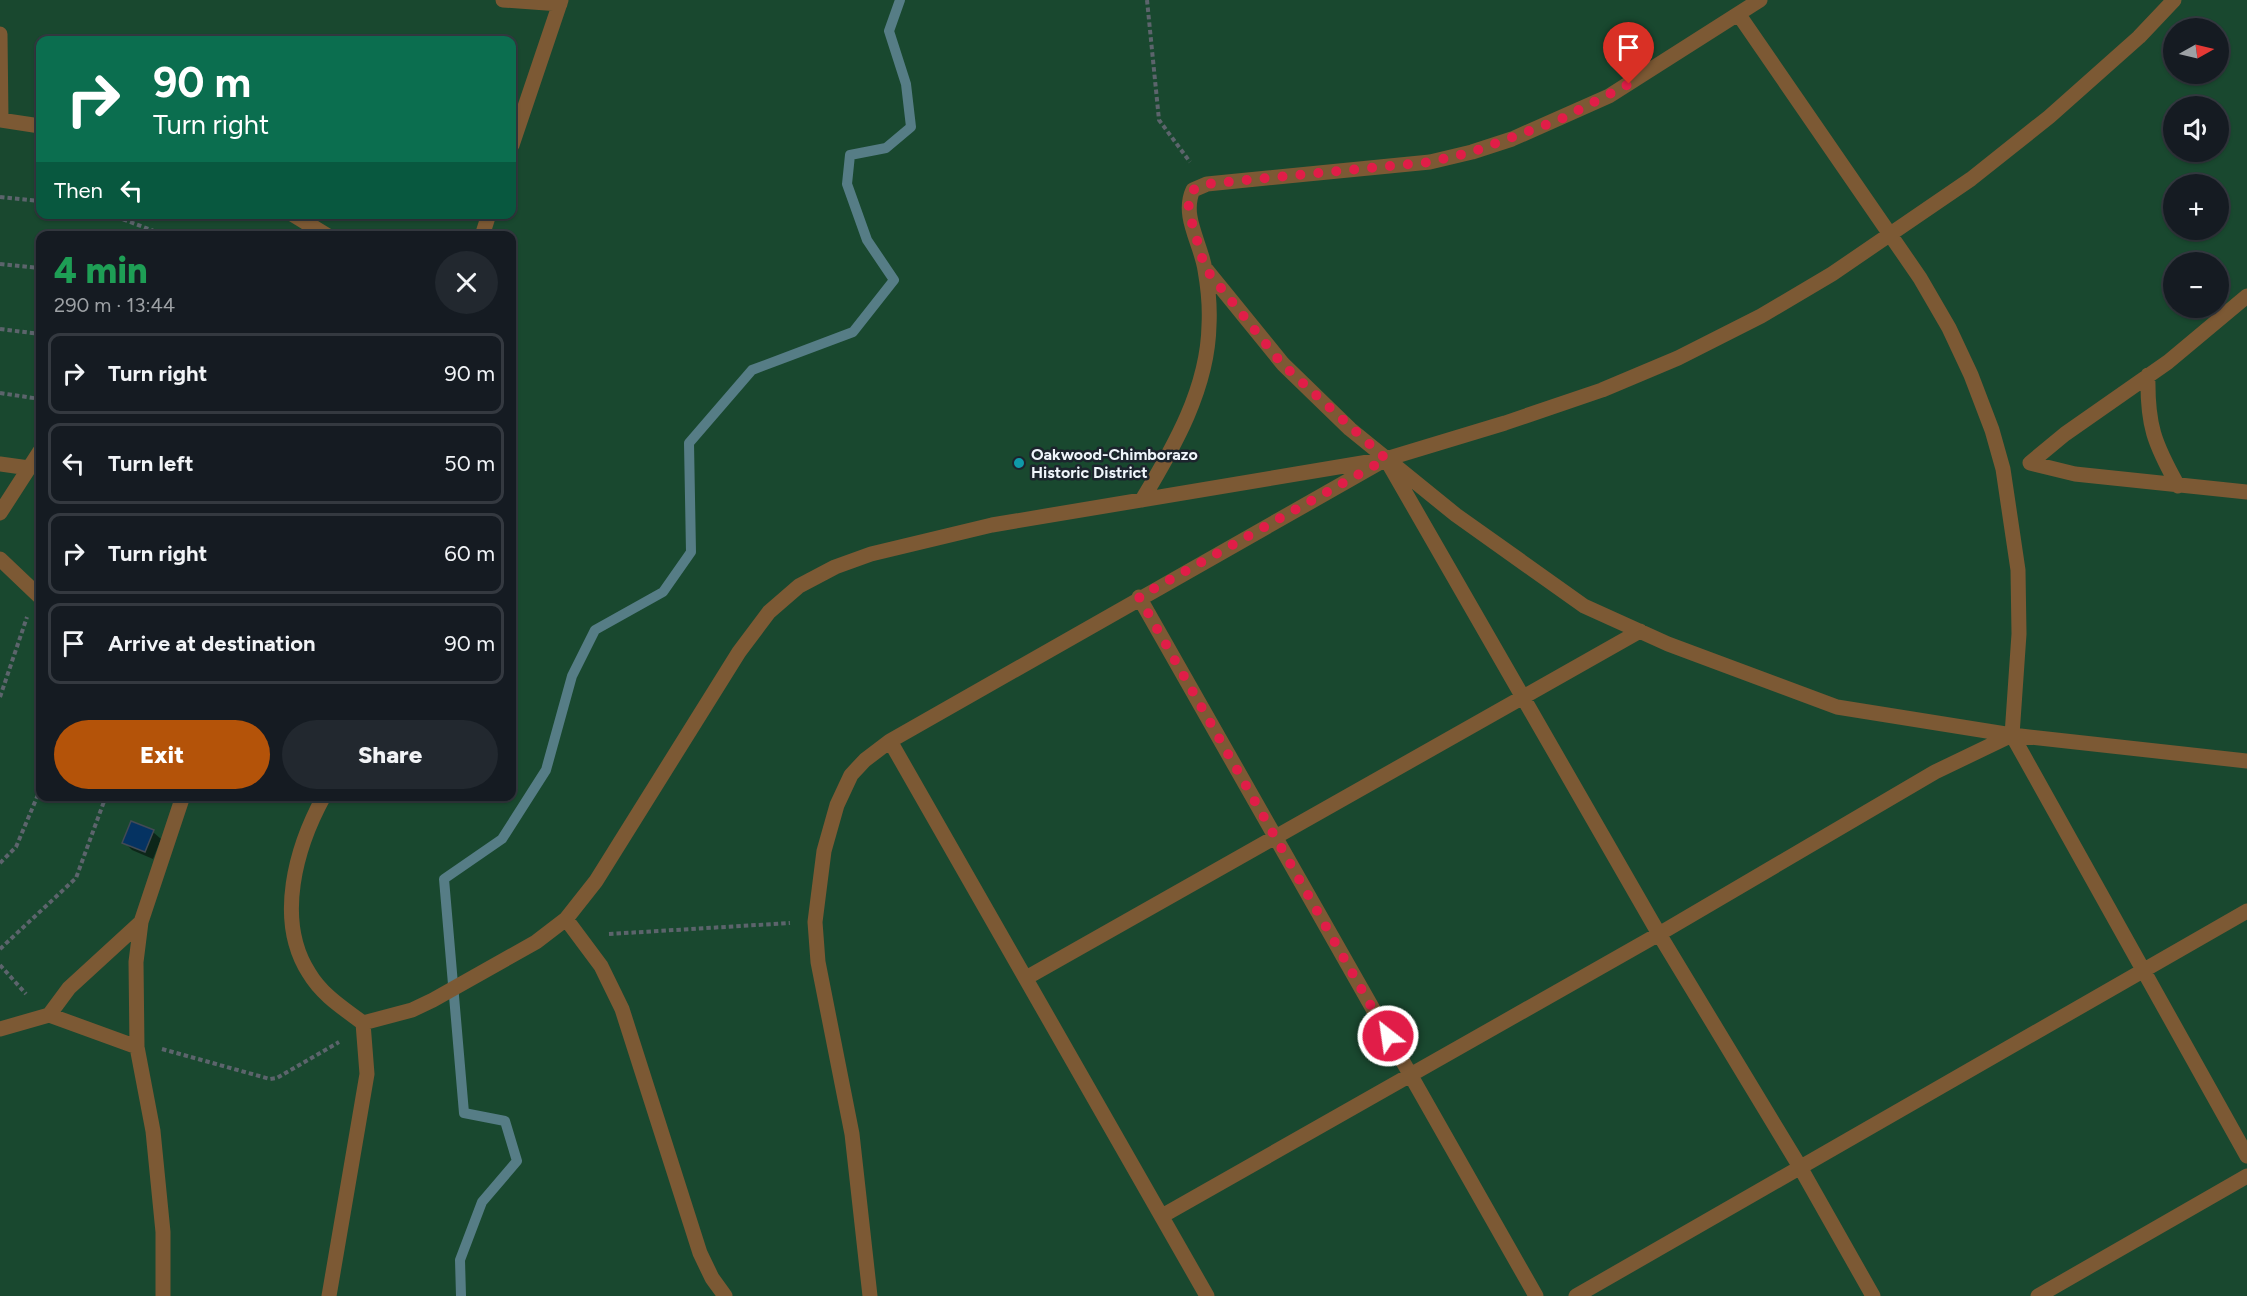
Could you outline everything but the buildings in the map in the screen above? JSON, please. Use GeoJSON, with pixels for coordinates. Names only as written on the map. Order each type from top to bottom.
{"type":"FeatureCollection","features":[{"type":"Feature","properties":{"kind":"lane"},"geometry":{"type":"LineString","coordinates":[[503,0],[560,2],[516,133]]}},
{"type":"Feature","properties":{"kind":"lane"},"geometry":{"type":"LineString","coordinates":[[1142,500],[1188,413],[1204,367],[1209,325],[1205,268],[1188,201],[1193,190],[1207,184],[1430,162],[1512,139],[1610,96],[1760,0]]}},
{"type":"Feature","properties":{"kind":"lane"},"geometry":{"type":"LineString","coordinates":[[363,1023],[412,1010],[433,1000],[536,942],[566,919],[596,881],[739,652],[770,612],[799,586],[835,567],[871,554],[992,525],[1386,459],[1505,423],[1602,390],[1678,358],[1761,316],[1832,274],[1971,178],[2049,117],[2139,37],[2174,0]]}},
{"type":"Feature","properties":{"kind":"lane"},"geometry":{"type":"LineString","coordinates":[[1739,15],[1891,233],[1949,328],[1967,366],[1992,430],[2003,469],[2018,570],[2019,634],[2012,735],[2247,1156]]}},
{"type":"Feature","properties":{"kind":"lane"},"geometry":{"type":"LineString","coordinates":[[0,34],[1,120],[36,125]]}},
{"type":"Feature","properties":{"kind":"lane"},"geometry":{"type":"LineString","coordinates":[[299,219],[317,231]]}},
{"type":"Feature","properties":{"kind":"lane"},"geometry":{"type":"LineString","coordinates":[[1205,268],[1282,364],[1386,459],[1456,515],[1584,606],[1668,644],[1837,707],[2012,735],[2247,760]]}},
{"type":"Feature","properties":{"kind":"lane"},"geometry":{"type":"LineString","coordinates":[[2030,464],[2065,434],[2168,362],[2247,296]]}},
{"type":"Feature","properties":{"kind":"lane"},"geometry":{"type":"LineString","coordinates":[[2148,375],[2147,411],[2155,445],[2178,486]]}},
{"type":"Feature","properties":{"kind":"lane"},"geometry":{"type":"LineString","coordinates":[[0,513],[36,457]]}},
{"type":"Feature","properties":{"kind":"lane"},"geometry":{"type":"LineString","coordinates":[[870,1296],[852,1134],[818,962],[815,922],[824,851],[837,805],[851,775],[865,760],[890,741],[1139,597],[1386,459]]}},
{"type":"Feature","properties":{"kind":"lane"},"geometry":{"type":"LineString","coordinates":[[1386,459],[1525,697],[1659,934],[1800,1167],[1873,1296]]}},
{"type":"Feature","properties":{"kind":"lane"},"geometry":{"type":"LineString","coordinates":[[2003,469],[2030,464],[2075,474],[2247,492]]}},
{"type":"Feature","properties":{"kind":"lane"},"geometry":{"type":"LineString","coordinates":[[0,465],[29,468]]}},
{"type":"Feature","properties":{"kind":"lane"},"geometry":{"type":"LineString","coordinates":[[0,559],[36,593]]}},
{"type":"Feature","properties":{"kind":"lane"},"geometry":{"type":"LineString","coordinates":[[1139,597],[1536,1296]]}},
{"type":"Feature","properties":{"kind":"lane"},"geometry":{"type":"LineString","coordinates":[[1026,978],[1640,631]]}},
{"type":"Feature","properties":{"kind":"lane"},"geometry":{"type":"LineString","coordinates":[[1162,1216],[1659,934],[1935,772],[2012,735]]}},
{"type":"Feature","properties":{"kind":"lane"},"geometry":{"type":"LineString","coordinates":[[890,741],[1207,1296]]}},
{"type":"Feature","properties":{"kind":"lane"},"geometry":{"type":"LineString","coordinates":[[163,1296],[163,1232],[136,962],[141,922],[181,801]]}},
{"type":"Feature","properties":{"kind":"lane"},"geometry":{"type":"LineString","coordinates":[[322,801],[301,847],[293,884],[293,917],[297,942],[308,972],[326,995],[363,1023],[367,1074],[329,1296]]}},
{"type":"Feature","properties":{"kind":"lane"},"geometry":{"type":"LineString","coordinates":[[1576,1296],[2247,911]]}},
{"type":"Feature","properties":{"kind":"lane"},"geometry":{"type":"LineString","coordinates":[[566,919],[600,966],[622,1009],[700,1253],[725,1296]]}},
{"type":"Feature","properties":{"kind":"lane"},"geometry":{"type":"LineString","coordinates":[[49,1015],[69,988],[141,922]]}},
{"type":"Feature","properties":{"kind":"lane"},"geometry":{"type":"LineString","coordinates":[[0,1029],[49,1015],[144,1046]]}},
{"type":"Feature","properties":{"kind":"lane"},"geometry":{"type":"LineString","coordinates":[[2038,1296],[2247,1176]]}},
{"type":"Feature","properties":{"kind":"path"},"geometry":{"type":"LineString","coordinates":[[1147,0],[1159,120],[1207,184]]}},
{"type":"Feature","properties":{"kind":"path"},"geometry":{"type":"LineString","coordinates":[[0,197],[36,201]]}},
{"type":"Feature","properties":{"kind":"path"},"geometry":{"type":"LineString","coordinates":[[122,219],[154,231]]}},
{"type":"Feature","properties":{"kind":"path"},"geometry":{"type":"LineString","coordinates":[[0,264],[36,268]]}},
{"type":"Feature","properties":{"kind":"path"},"geometry":{"type":"LineString","coordinates":[[0,329],[36,334]]}},
{"type":"Feature","properties":{"kind":"path"},"geometry":{"type":"LineString","coordinates":[[0,393],[36,398]]}},
{"type":"Feature","properties":{"kind":"path"},"geometry":{"type":"LineString","coordinates":[[0,697],[36,600]]}},
{"type":"Feature","properties":{"kind":"path"},"geometry":{"type":"LineString","coordinates":[[0,863],[15,847],[36,799]]}},
{"type":"Feature","properties":{"kind":"path"},"geometry":{"type":"LineString","coordinates":[[0,949],[76,878],[104,801]]}},
{"type":"Feature","properties":{"kind":"path"},"geometry":{"type":"LineString","coordinates":[[617,931],[794,923]]}},
{"type":"Feature","properties":{"kind":"path"},"geometry":{"type":"LineString","coordinates":[[0,965],[33,1002]]}},
{"type":"Feature","properties":{"kind":"path"},"geometry":{"type":"LineString","coordinates":[[144,1046],[270,1079],[278,1078],[332,1048]]}},
{"type":"Feature","properties":{"kind":"green space"},"geometry":{"type":"Polygon","coordinates":[[[0,0],[2247,0],[2247,1296],[0,1296],[0,0]]]}},
{"type":"Feature","properties":{"kind":"waterway"},"geometry":{"type":"LineString","coordinates":[[461,1296],[460,1260],[482,1202],[517,1161],[505,1121],[464,1113],[444,879],[502,839],[546,770],[572,676],[595,630],[663,592],[691,552],[689,443],[752,370],[853,332],[894,280],[867,240],[847,184],[850,155],[886,148],[911,127],[906,84],[889,31],[900,0]]}},
{"type":"Feature","properties":{"kind":"place","name":"Oakwood-Chimborazo Historic District"},"geometry":{"type":"Point","coordinates":[1019,463]}},
{"type":"Feature","properties":{"kind":"route"},"geometry":{"type":"LineString","coordinates":[[1388,1036],[1139,597],[1386,459],[1350,429],[1282,364],[1205,268],[1188,201],[1193,190],[1207,184],[1266,180],[1430,162],[1472,152],[1559,120],[1610,96],[1629,84]]}}]}
